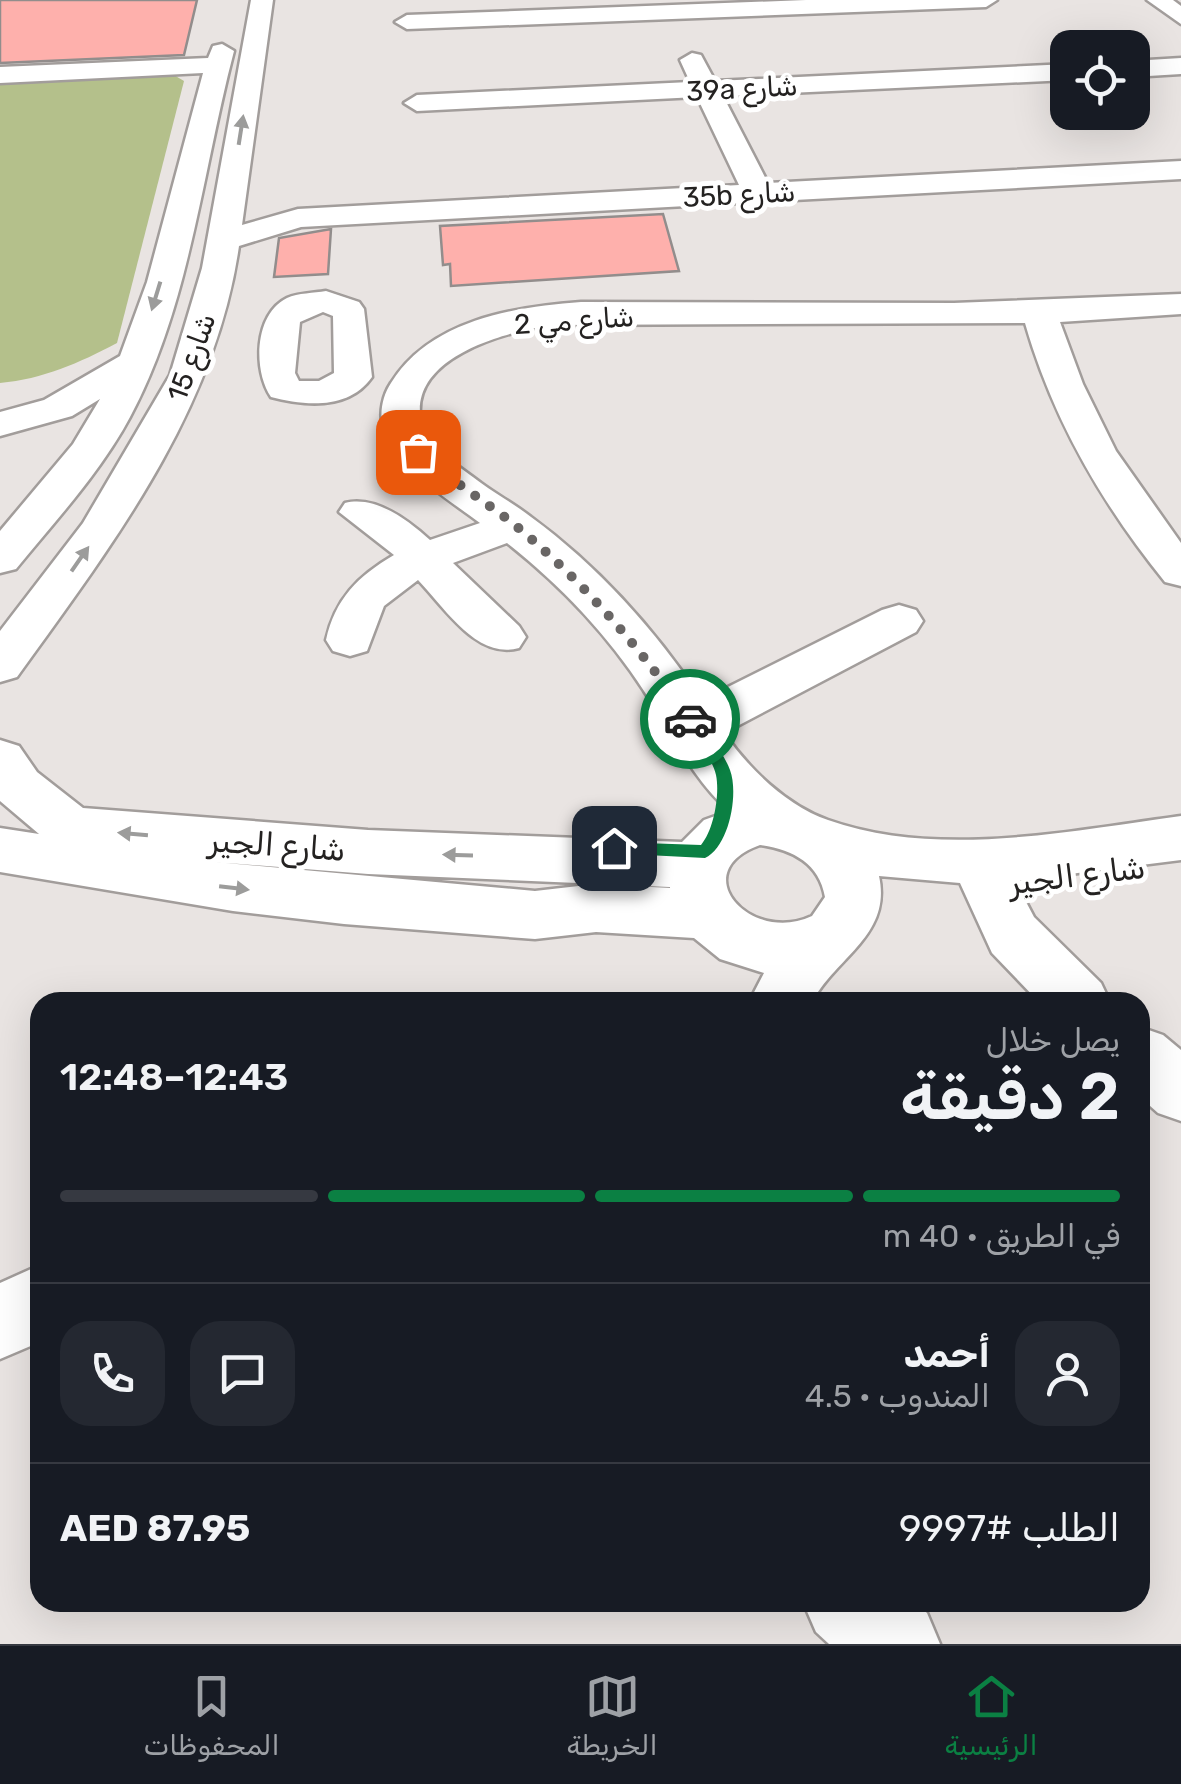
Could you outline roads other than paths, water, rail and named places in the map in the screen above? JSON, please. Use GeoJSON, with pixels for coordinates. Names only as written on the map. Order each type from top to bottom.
{"type":"FeatureCollection","features":[{"type":"Feature","properties":{"kind":"street","name":"شارع 15"},"geometry":{"type":"LineString","coordinates":[[0,558],[17,508],[110,419],[137,362],[236,0]]}},
{"type":"Feature","properties":{"kind":"street","name":"شارع 15"},"geometry":{"type":"LineString","coordinates":[[0,665],[21,605],[149,452],[189,375],[212,301],[262,0]]}},
{"type":"Feature","properties":{"kind":"street"},"geometry":{"type":"LineString","coordinates":[[407,22],[986,0]]}},
{"type":"Feature","properties":{"kind":"street"},"geometry":{"type":"LineString","coordinates":[[1158,0],[1181,17]]}},
{"type":"Feature","properties":{"kind":"street"},"geometry":{"type":"LineString","coordinates":[[668,12],[758,193]]}},
{"type":"Feature","properties":{"kind":"street"},"geometry":{"type":"LineString","coordinates":[[448,20],[455,47]]}},
{"type":"Feature","properties":{"kind":"street"},"geometry":{"type":"LineString","coordinates":[[0,74],[217,66]]}},
{"type":"Feature","properties":{"kind":"street"},"geometry":{"type":"LineString","coordinates":[[1150,68],[1181,66]]}},
{"type":"Feature","properties":{"kind":"street","name":"39a شارع"},"geometry":{"type":"LineString","coordinates":[[417,102],[1050,73]]}},
{"type":"Feature","properties":{"kind":"street"},"geometry":{"type":"LineString","coordinates":[[461,74],[467,100]]}},
{"type":"Feature","properties":{"kind":"street","name":"35b شارع"},"geometry":{"type":"LineString","coordinates":[[178,223],[1181,170]]}},
{"type":"Feature","properties":{"kind":"street"},"geometry":{"type":"LineString","coordinates":[[924,290],[1015,305],[1175,290]]}},
{"type":"Feature","properties":{"kind":"street"},"geometry":{"type":"LineString","coordinates":[[1015,305],[1175,290]]}},
{"type":"Feature","properties":{"kind":"street"},"geometry":{"type":"LineString","coordinates":[[1015,305],[1127,502],[1181,572]]}},
{"type":"Feature","properties":{"kind":"street","name":"شارع مي 2"},"geometry":{"type":"LineString","coordinates":[[408,388],[436,354],[469,336],[554,316],[1015,305]]}},
{"type":"Feature","properties":{"kind":"street"},"geometry":{"type":"LineString","coordinates":[[0,424],[45,414],[137,362]]}},
{"type":"Feature","properties":{"kind":"street"},"geometry":{"type":"LineString","coordinates":[[349,376],[408,388],[402,426],[418,452],[515,525],[612,617],[695,725],[724,773],[755,802],[810,835],[846,867],[842,916],[798,970],[786,992]]}},
{"type":"Feature","properties":{"kind":"street"},"geometry":{"type":"LineString","coordinates":[[0,466],[45,414]]}},
{"type":"Feature","properties":{"kind":"street"},"geometry":{"type":"LineString","coordinates":[[0,709],[21,605],[38,546],[39,526],[17,508]]}},
{"type":"Feature","properties":{"kind":"street"},"geometry":{"type":"LineString","coordinates":[[360,512],[392,531],[426,560],[502,637]]}},
{"type":"Feature","properties":{"kind":"street"},"geometry":{"type":"LineString","coordinates":[[350,640],[350,622],[372,587],[426,560],[515,525]]}},
{"type":"Feature","properties":{"kind":"street"},"geometry":{"type":"LineString","coordinates":[[695,725],[899,621]]}},
{"type":"Feature","properties":{"kind":"street"},"geometry":{"type":"LineString","coordinates":[[0,760],[18,786],[71,829]]}},
{"type":"Feature","properties":{"kind":"street"},"geometry":{"type":"LineString","coordinates":[[724,773],[712,889],[766,992]]}},
{"type":"Feature","properties":{"kind":"street"},"geometry":{"type":"LineString","coordinates":[[712,889],[742,826],[810,835]]}},
{"type":"Feature","properties":{"kind":"street","name":"شارع الجير"},"geometry":{"type":"LineString","coordinates":[[5,844],[71,829],[368,852],[555,858],[712,889]]}},
{"type":"Feature","properties":{"kind":"street","name":"شارع الجير"},"geometry":{"type":"LineString","coordinates":[[810,835],[864,853],[940,860],[1055,853],[1181,838]]}},
{"type":"Feature","properties":{"kind":"street","name":"شارع الجير"},"geometry":{"type":"LineString","coordinates":[[5,844],[251,890],[535,914],[593,932],[712,889]]}},
{"type":"Feature","properties":{"kind":"street"},"geometry":{"type":"LineString","coordinates":[[535,914],[546,906],[558,883],[555,858]]}},
{"type":"Feature","properties":{"kind":"street","name":"شارع الجير"},"geometry":{"type":"LineString","coordinates":[[842,916],[988,885],[1181,862]]}},
{"type":"Feature","properties":{"kind":"street"},"geometry":{"type":"LineString","coordinates":[[988,885],[1014,936],[1069,992]]}},
{"type":"Feature","properties":{"kind":"street"},"geometry":{"type":"LineString","coordinates":[[712,889],[761,948],[800,949],[842,916]]}},
{"type":"Feature","properties":{"kind":"street"},"geometry":{"type":"LineString","coordinates":[[1150,1065],[1181,1091]]}},
{"type":"Feature","properties":{"kind":"street"},"geometry":{"type":"LineString","coordinates":[[858,1612],[896,1644]]}}]}
